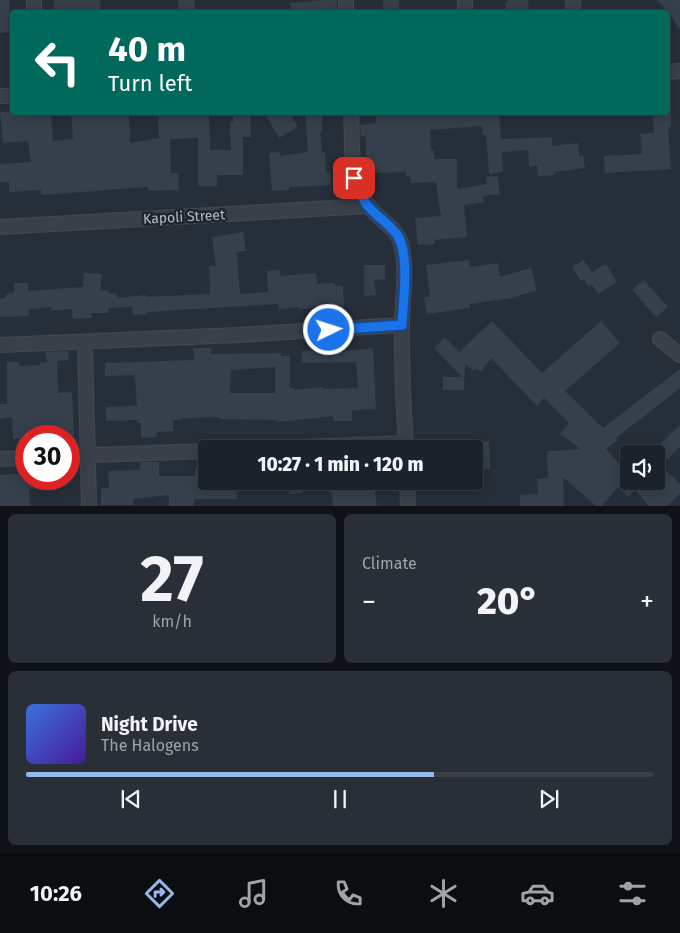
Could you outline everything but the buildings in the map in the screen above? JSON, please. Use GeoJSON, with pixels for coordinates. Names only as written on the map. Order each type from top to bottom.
{"type":"FeatureCollection","features":[{"type":"Feature","properties":{"kind":"street"},"geometry":{"type":"LineString","coordinates":[[351,115],[354,178],[359,192],[368,206],[397,235],[401,244],[404,268],[402,325],[406,440]]}},
{"type":"Feature","properties":{"kind":"street","name":"Kapoli Street"},"geometry":{"type":"LineString","coordinates":[[0,226],[368,206]]}},
{"type":"Feature","properties":{"kind":"street"},"geometry":{"type":"LineString","coordinates":[[0,345],[239,335],[402,325]]}},
{"type":"Feature","properties":{"kind":"street"},"geometry":{"type":"LineString","coordinates":[[660,338],[680,355]]}},
{"type":"Feature","properties":{"kind":"street"},"geometry":{"type":"LineString","coordinates":[[85,342],[90,506]]}},
{"type":"Feature","properties":{"kind":"street"},"geometry":{"type":"LineString","coordinates":[[80,456],[198,451]]}},
{"type":"Feature","properties":{"kind":"street"},"geometry":{"type":"LineString","coordinates":[[0,459],[15,458]]}},
{"type":"Feature","properties":{"kind":"street"},"geometry":{"type":"LineString","coordinates":[[407,490],[408,506]]}},
{"type":"Feature","properties":{"kind":"route"},"geometry":{"type":"LineString","coordinates":[[329,330],[402,325],[404,268],[401,244],[397,235],[386,222],[368,206],[359,192],[354,178]]}}]}
